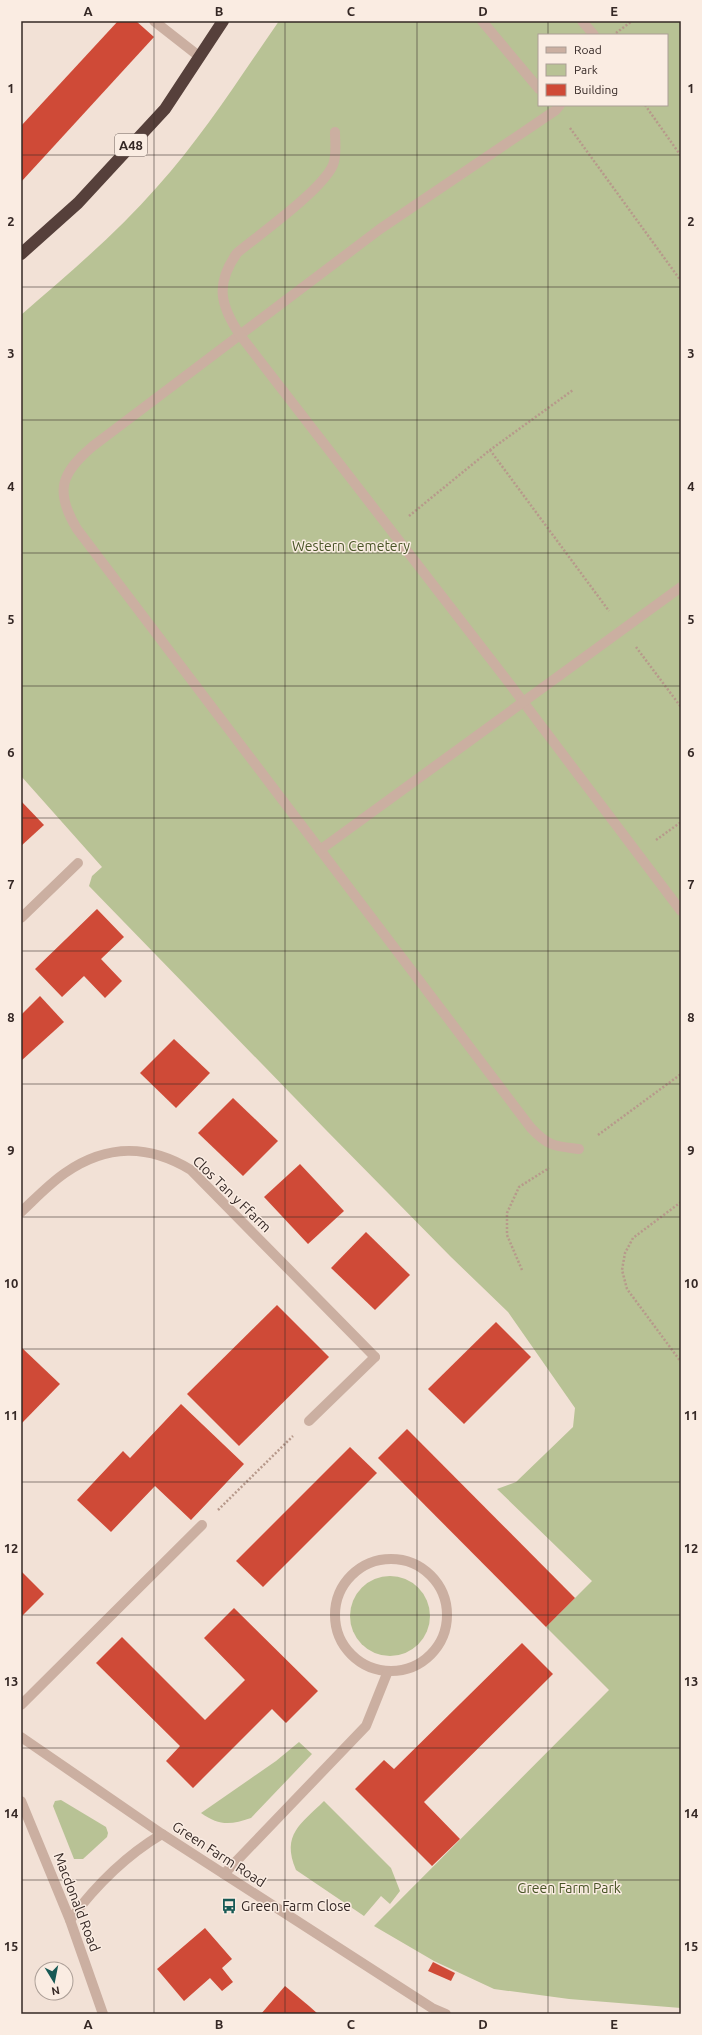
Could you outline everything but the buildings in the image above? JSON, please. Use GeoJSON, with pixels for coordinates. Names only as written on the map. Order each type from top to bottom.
{"type":"FeatureCollection","features":[{"type":"Feature","properties":{"kind":"highway","name":"A48"},"geometry":{"type":"LineString","coordinates":[[21,254],[78,203],[165,109],[223,21]]}},
{"type":"Feature","properties":{"kind":"street"},"geometry":{"type":"LineString","coordinates":[[154,21],[200,56]]}},
{"type":"Feature","properties":{"kind":"street"},"geometry":{"type":"LineString","coordinates":[[482,21],[538,88]]}},
{"type":"Feature","properties":{"kind":"street"},"geometry":{"type":"LineString","coordinates":[[582,21],[593,34]]}},
{"type":"Feature","properties":{"kind":"street"},"geometry":{"type":"LineString","coordinates":[[556,107],[380,229],[75,461],[66,476],[63,489],[70,518],[77,529],[531,1128],[543,1141],[549,1144],[579,1149]]}},
{"type":"Feature","properties":{"kind":"street"},"geometry":{"type":"LineString","coordinates":[[335,132],[336,153],[334,164],[328,174],[307,195],[237,253],[229,264],[222,286],[223,302],[226,313],[240,335],[523,701],[681,911]]}},
{"type":"Feature","properties":{"kind":"street"},"geometry":{"type":"LineString","coordinates":[[320,850],[681,587]]}},
{"type":"Feature","properties":{"kind":"street"},"geometry":{"type":"LineString","coordinates":[[21,918],[78,863]]}},
{"type":"Feature","properties":{"kind":"street","name":"Clos Tan y Ffarm"},"geometry":{"type":"LineString","coordinates":[[21,1212],[64,1173],[85,1160],[101,1154],[127,1151],[151,1152],[174,1160],[191,1170],[375,1357],[309,1420]]}},
{"type":"Feature","properties":{"kind":"street"},"geometry":{"type":"LineString","coordinates":[[21,1705],[202,1525]]}},
{"type":"Feature","properties":{"kind":"street"},"geometry":{"type":"LineString","coordinates":[[390,1558],[408,1561],[429,1573],[437,1582],[445,1598],[448,1616],[444,1634],[436,1649],[422,1662],[406,1669],[388,1671],[369,1667],[353,1656],[342,1641],[336,1623],[336,1604],[342,1586],[355,1572],[372,1562],[390,1558]]}},
{"type":"Feature","properties":{"kind":"street"},"geometry":{"type":"LineString","coordinates":[[224,1874],[366,1726],[388,1671]]}},
{"type":"Feature","properties":{"kind":"street","name":"Green Farm Road"},"geometry":{"type":"LineString","coordinates":[[21,1737],[162,1834],[432,2008],[446,2014]]}},
{"type":"Feature","properties":{"kind":"street","name":"Macdonald Road"},"geometry":{"type":"LineString","coordinates":[[21,1801],[70,1920],[103,2014]]}},
{"type":"Feature","properties":{"kind":"street"},"geometry":{"type":"LineString","coordinates":[[70,1920],[85,1899],[120,1863],[142,1846],[162,1834]]}},
{"type":"Feature","properties":{"kind":"path"},"geometry":{"type":"LineString","coordinates":[[615,34],[632,21]]}},
{"type":"Feature","properties":{"kind":"path"},"geometry":{"type":"LineString","coordinates":[[646,106],[681,156]]}},
{"type":"Feature","properties":{"kind":"path"},"geometry":{"type":"LineString","coordinates":[[556,107],[681,281]]}},
{"type":"Feature","properties":{"kind":"path"},"geometry":{"type":"LineString","coordinates":[[391,531],[490,450],[573,390]]}},
{"type":"Feature","properties":{"kind":"path"},"geometry":{"type":"LineString","coordinates":[[490,450],[681,707]]}},
{"type":"Feature","properties":{"kind":"path"},"geometry":{"type":"LineString","coordinates":[[638,854],[681,822]]}},
{"type":"Feature","properties":{"kind":"path"},"geometry":{"type":"LineString","coordinates":[[681,1202],[633,1238],[624,1253],[622,1270],[627,1289],[681,1362]]}},
{"type":"Feature","properties":{"kind":"path"},"geometry":{"type":"LineString","coordinates":[[202,1525],[309,1420]]}},
{"type":"Feature","properties":{"kind":"green space","name":"Western Cemetery"},"geometry":{"type":"Polygon","coordinates":[[[279,21],[681,21],[681,2008],[569,1999],[494,1989],[434,1961],[374,1926],[609,1690],[546,1627],[592,1581],[497,1489],[516,1482],[573,1427],[575,1408],[508,1312],[451,1257],[326,1130],[89,886],[92,876],[102,867],[21,776],[21,315],[74,269],[125,221],[157,187],[206,127],[279,21]]]}},
{"type":"Feature","properties":{"kind":"green space"},"geometry":{"type":"Polygon","coordinates":[[[382,1576],[398,1576],[419,1587],[430,1608],[430,1624],[419,1645],[398,1656],[382,1656],[368,1650],[361,1645],[356,1638],[350,1624],[350,1608],[356,1594],[361,1587],[368,1582],[382,1576]]]}},
{"type":"Feature","properties":{"kind":"green space"},"geometry":{"type":"Polygon","coordinates":[[[299,1742],[312,1754],[251,1818],[237,1822],[225,1823],[214,1820],[201,1813],[276,1761],[299,1742]]]}},
{"type":"Feature","properties":{"kind":"green space"},"geometry":{"type":"Polygon","coordinates":[[[61,1800],[106,1827],[108,1833],[107,1837],[83,1859],[74,1859],[53,1806],[55,1801],[61,1800]]]}},
{"type":"Feature","properties":{"kind":"green space"},"geometry":{"type":"Polygon","coordinates":[[[324,1801],[391,1868],[400,1891],[390,1904],[381,1896],[364,1916],[296,1870],[292,1858],[292,1838],[301,1823],[324,1801]]]}},
{"type":"Feature","properties":{"kind":"place","name":"Green Farm Close"},"geometry":{"type":"Point","coordinates":[229,1906]}},
{"type":"Feature","properties":{"kind":"park label","name":"Green Farm Park"},"geometry":{"type":"Point","coordinates":[569,1888]}}]}
